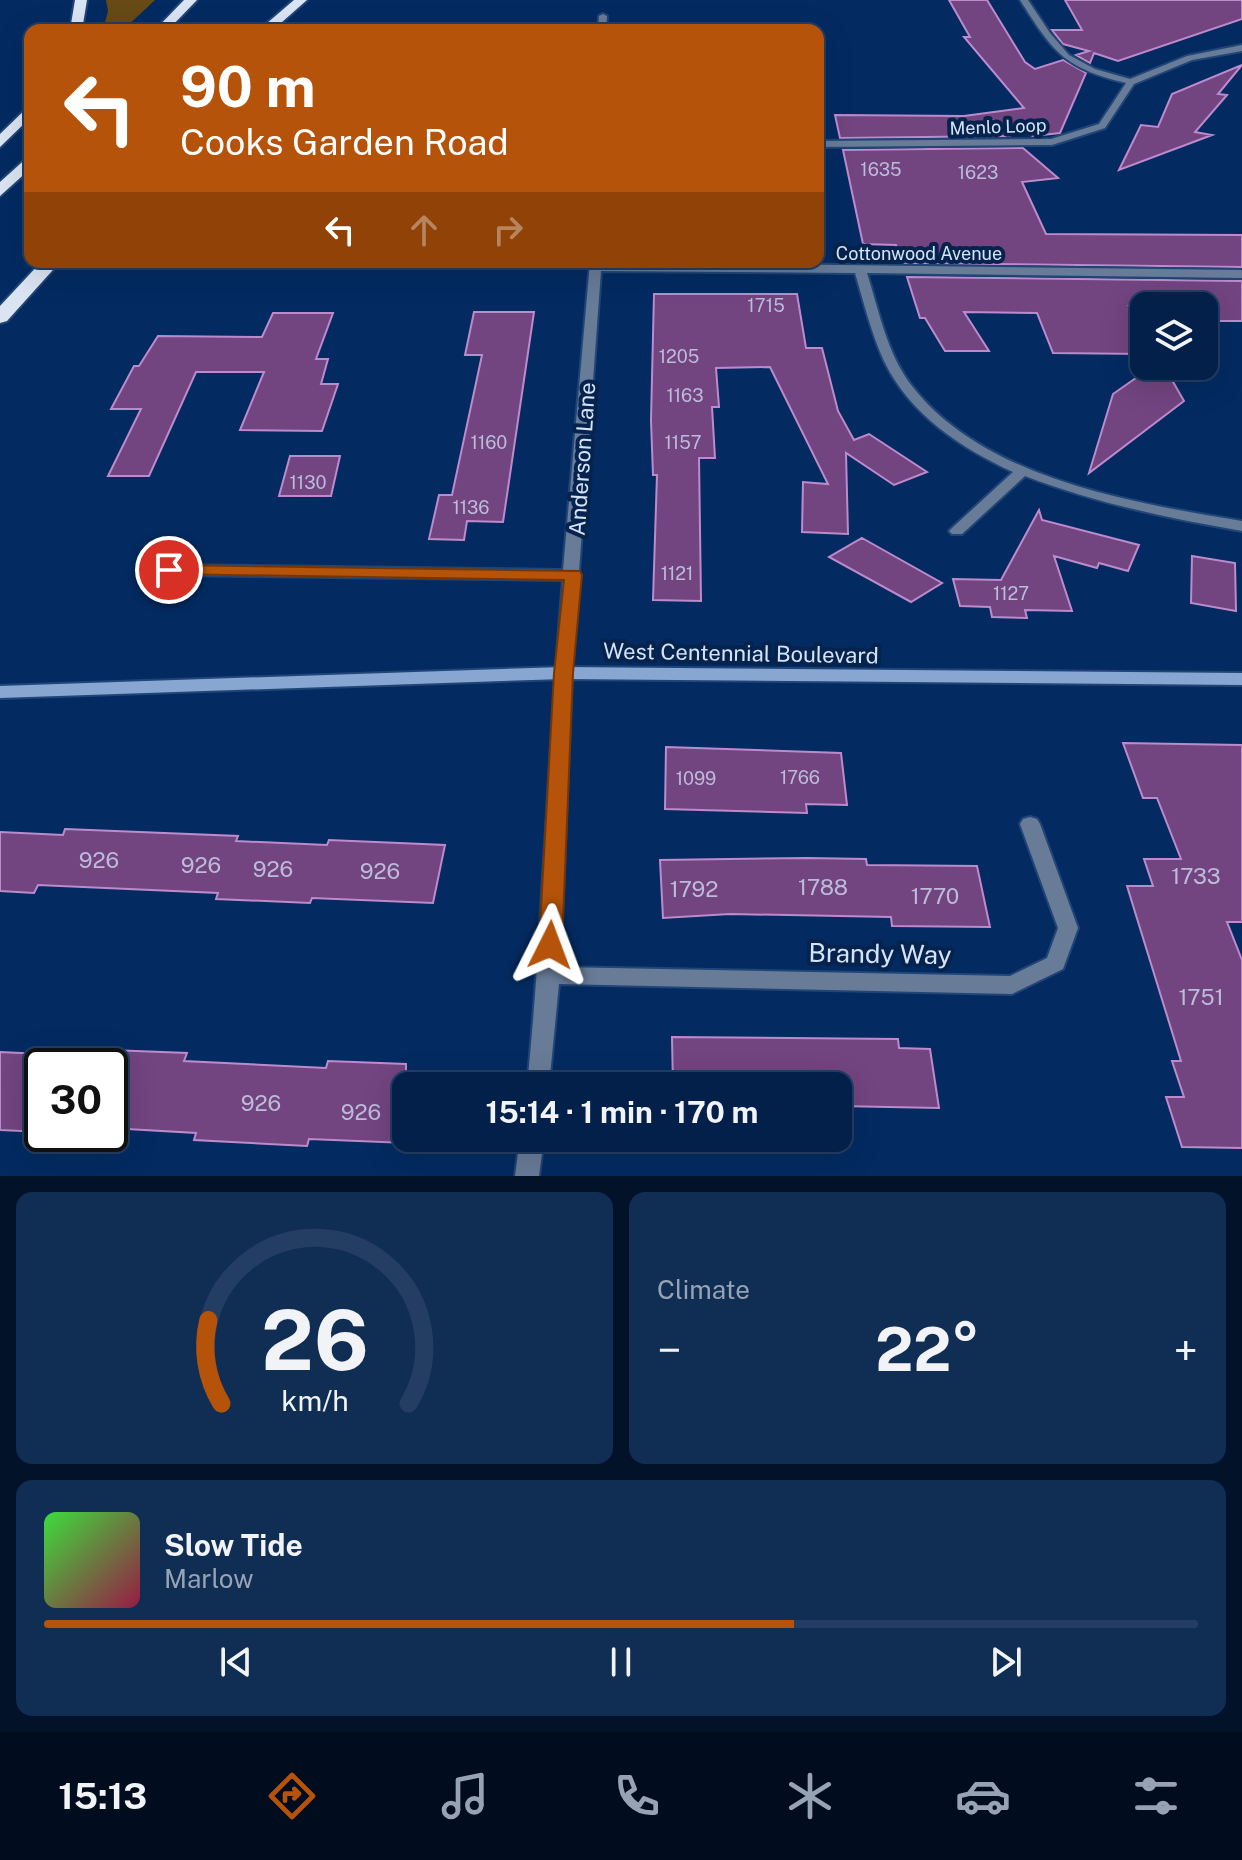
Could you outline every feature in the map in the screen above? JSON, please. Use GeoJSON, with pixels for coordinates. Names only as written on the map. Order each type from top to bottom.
{"type":"FeatureCollection","features":[{"type":"Feature","properties":{"kind":"highway"},"geometry":{"type":"LineString","coordinates":[[77,24],[81,0]]}},
{"type":"Feature","properties":{"kind":"highway"},"geometry":{"type":"LineString","coordinates":[[167,24],[191,0]]}},
{"type":"Feature","properties":{"kind":"highway"},"geometry":{"type":"LineString","coordinates":[[262,24],[283,0]]}},
{"type":"Feature","properties":{"kind":"highway"},"geometry":{"type":"LineString","coordinates":[[272,24],[301,0]]}},
{"type":"Feature","properties":{"kind":"highway"},"geometry":{"type":"LineString","coordinates":[[0,143],[24,116]]}},
{"type":"Feature","properties":{"kind":"highway"},"geometry":{"type":"LineString","coordinates":[[0,191],[24,166]]}},
{"type":"Feature","properties":{"kind":"highway"},"geometry":{"type":"LineString","coordinates":[[0,317],[45,268]]}},
{"type":"Feature","properties":{"kind":"main road","name":"West Centennial Boulevard"},"geometry":{"type":"LineString","coordinates":[[0,692],[563,673],[1242,679]]}},
{"type":"Feature","properties":{"kind":"street"},"geometry":{"type":"LineString","coordinates":[[1024,0],[1066,60],[1094,73],[1131,82],[1190,58],[1242,48]]}},
{"type":"Feature","properties":{"kind":"street"},"geometry":{"type":"LineString","coordinates":[[602,24],[603,16]]}},
{"type":"Feature","properties":{"kind":"street","name":"Menlo Loop"},"geometry":{"type":"LineString","coordinates":[[824,144],[1052,142],[1102,126],[1131,82]]}},
{"type":"Feature","properties":{"kind":"street","name":"Anderson Lane"},"geometry":{"type":"LineString","coordinates":[[539,1072],[549,975],[563,673],[596,268]]}},
{"type":"Feature","properties":{"kind":"street","name":"Cottonwood Avenue"},"geometry":{"type":"LineString","coordinates":[[747,268],[1242,274]]}},
{"type":"Feature","properties":{"kind":"street"},"geometry":{"type":"LineString","coordinates":[[860,271],[889,359],[908,391],[941,423],[1022,471],[1096,497],[1242,526]]}},
{"type":"Feature","properties":{"kind":"street"},"geometry":{"type":"LineString","coordinates":[[957,531],[1022,471]]}},
{"type":"Feature","properties":{"kind":"street"},"geometry":{"type":"LineString","coordinates":[[169,570],[573,575]]}},
{"type":"Feature","properties":{"kind":"street","name":"Brandy Way"},"geometry":{"type":"LineString","coordinates":[[549,975],[1012,985],[1056,963],[1068,928],[1030,824]]}},
{"type":"Feature","properties":{"kind":"street"},"geometry":{"type":"LineString","coordinates":[[527,1176],[530,1152]]}},
{"type":"Feature","properties":{"kind":"shaded area"},"geometry":{"type":"Polygon","coordinates":[[[106,0],[155,0],[129,24],[105,24],[108,11],[106,0]]]}},
{"type":"Feature","properties":{"kind":"building"},"geometry":{"type":"Polygon","coordinates":[[[949,0],[987,0],[1025,62],[1035,69],[1063,60],[1086,73],[1060,133],[1033,136],[989,119],[1009,136],[840,138],[835,115],[964,116],[1024,108],[964,37],[970,37],[949,0]]]}},
{"type":"Feature","properties":{"kind":"building"},"geometry":{"type":"Polygon","coordinates":[[[1065,0],[1242,0],[1242,19],[1118,61],[1094,53],[1090,63],[1076,55],[1089,51],[1063,44],[1052,30],[1082,30],[1065,0]]]}},
{"type":"Feature","properties":{"kind":"building"},"geometry":{"type":"Polygon","coordinates":[[[1242,65],[1218,94],[1227,95],[1195,132],[1212,135],[1119,170],[1141,125],[1158,127],[1172,94],[1242,65]]]}},
{"type":"Feature","properties":{"kind":"building"},"geometry":{"type":"Polygon","coordinates":[[[1023,148],[1058,178],[1022,182],[1046,234],[1242,235],[1242,267],[903,263],[896,245],[863,244],[843,150],[1023,148]]]}},
{"type":"Feature","properties":{"kind":"building"},"geometry":{"type":"Polygon","coordinates":[[[907,277],[1242,281],[1242,321],[1218,321],[1218,292],[1130,292],[1130,354],[1053,353],[1037,313],[964,312],[989,351],[945,351],[925,318],[920,318],[907,277]]]}},
{"type":"Feature","properties":{"kind":"building"},"geometry":{"type":"Polygon","coordinates":[[[654,294],[797,294],[806,348],[822,348],[838,411],[854,440],[869,434],[927,472],[894,485],[846,453],[848,534],[802,532],[803,482],[828,484],[770,367],[716,368],[719,407],[712,407],[715,458],[699,458],[701,601],[653,600],[657,475],[653,475],[651,420],[654,294]]]}},
{"type":"Feature","properties":{"kind":"building"},"geometry":{"type":"Polygon","coordinates":[[[474,312],[534,312],[503,522],[467,521],[464,540],[429,539],[439,495],[452,495],[482,355],[465,355],[474,312]]]}},
{"type":"Feature","properties":{"kind":"building"},"geometry":{"type":"Polygon","coordinates":[[[273,313],[333,313],[316,359],[328,359],[321,384],[338,384],[322,431],[240,430],[264,372],[196,372],[149,476],[108,476],[141,409],[111,409],[134,366],[139,366],[158,336],[262,337],[273,313]]]}},
{"type":"Feature","properties":{"kind":"building"},"geometry":{"type":"Polygon","coordinates":[[[1133,380],[1172,380],[1184,401],[1089,473],[1113,394],[1133,380]]]}},
{"type":"Feature","properties":{"kind":"building"},"geometry":{"type":"Polygon","coordinates":[[[290,456],[340,456],[331,496],[279,496],[290,456]]]}},
{"type":"Feature","properties":{"kind":"building"},"geometry":{"type":"Polygon","coordinates":[[[1039,510],[1042,520],[1139,545],[1128,571],[1099,563],[1097,568],[1054,556],[1072,611],[1025,610],[1027,618],[992,617],[990,607],[960,606],[953,579],[1001,580],[1039,510]]]}},
{"type":"Feature","properties":{"kind":"building"},"geometry":{"type":"Polygon","coordinates":[[[862,538],[942,583],[911,602],[829,557],[862,538]]]}},
{"type":"Feature","properties":{"kind":"building"},"geometry":{"type":"Polygon","coordinates":[[[1192,556],[1235,563],[1236,611],[1191,603],[1192,556]]]}},
{"type":"Feature","properties":{"kind":"building"},"geometry":{"type":"Polygon","coordinates":[[[1123,743],[1242,745],[1242,922],[1227,922],[1242,960],[1242,1148],[1182,1147],[1166,1097],[1184,1097],[1172,1061],[1181,1061],[1127,886],[1153,886],[1144,859],[1181,859],[1157,798],[1143,798],[1123,743]]]}},
{"type":"Feature","properties":{"kind":"building"},"geometry":{"type":"Polygon","coordinates":[[[666,747],[841,753],[847,805],[806,804],[807,813],[665,809],[666,747]]]}},
{"type":"Feature","properties":{"kind":"building"},"geometry":{"type":"Polygon","coordinates":[[[65,829],[238,836],[236,841],[327,845],[329,840],[445,845],[433,903],[312,898],[310,903],[216,899],[218,893],[38,885],[34,893],[0,891],[0,832],[63,835],[65,829]]]}},
{"type":"Feature","properties":{"kind":"building"},"geometry":{"type":"Polygon","coordinates":[[[866,859],[867,865],[977,866],[990,927],[892,926],[891,917],[730,914],[663,918],[660,860],[866,859]]]}},
{"type":"Feature","properties":{"kind":"building"},"geometry":{"type":"Polygon","coordinates":[[[672,1037],[898,1039],[899,1048],[930,1049],[939,1108],[852,1106],[852,1072],[673,1072],[672,1037]]]}},
{"type":"Feature","properties":{"kind":"building"},"geometry":{"type":"Polygon","coordinates":[[[128,1051],[187,1053],[184,1061],[326,1068],[328,1061],[406,1064],[406,1072],[392,1072],[392,1142],[309,1139],[307,1146],[194,1140],[196,1133],[128,1129],[128,1051]]]}},
{"type":"Feature","properties":{"kind":"building"},"geometry":{"type":"Polygon","coordinates":[[[0,1052],[24,1053],[24,1131],[0,1130],[0,1052]]]}},
{"type":"Feature","properties":{"kind":"route"},"geometry":{"type":"LineString","coordinates":[[169,570],[573,575],[563,673],[550,945]]}}]}
